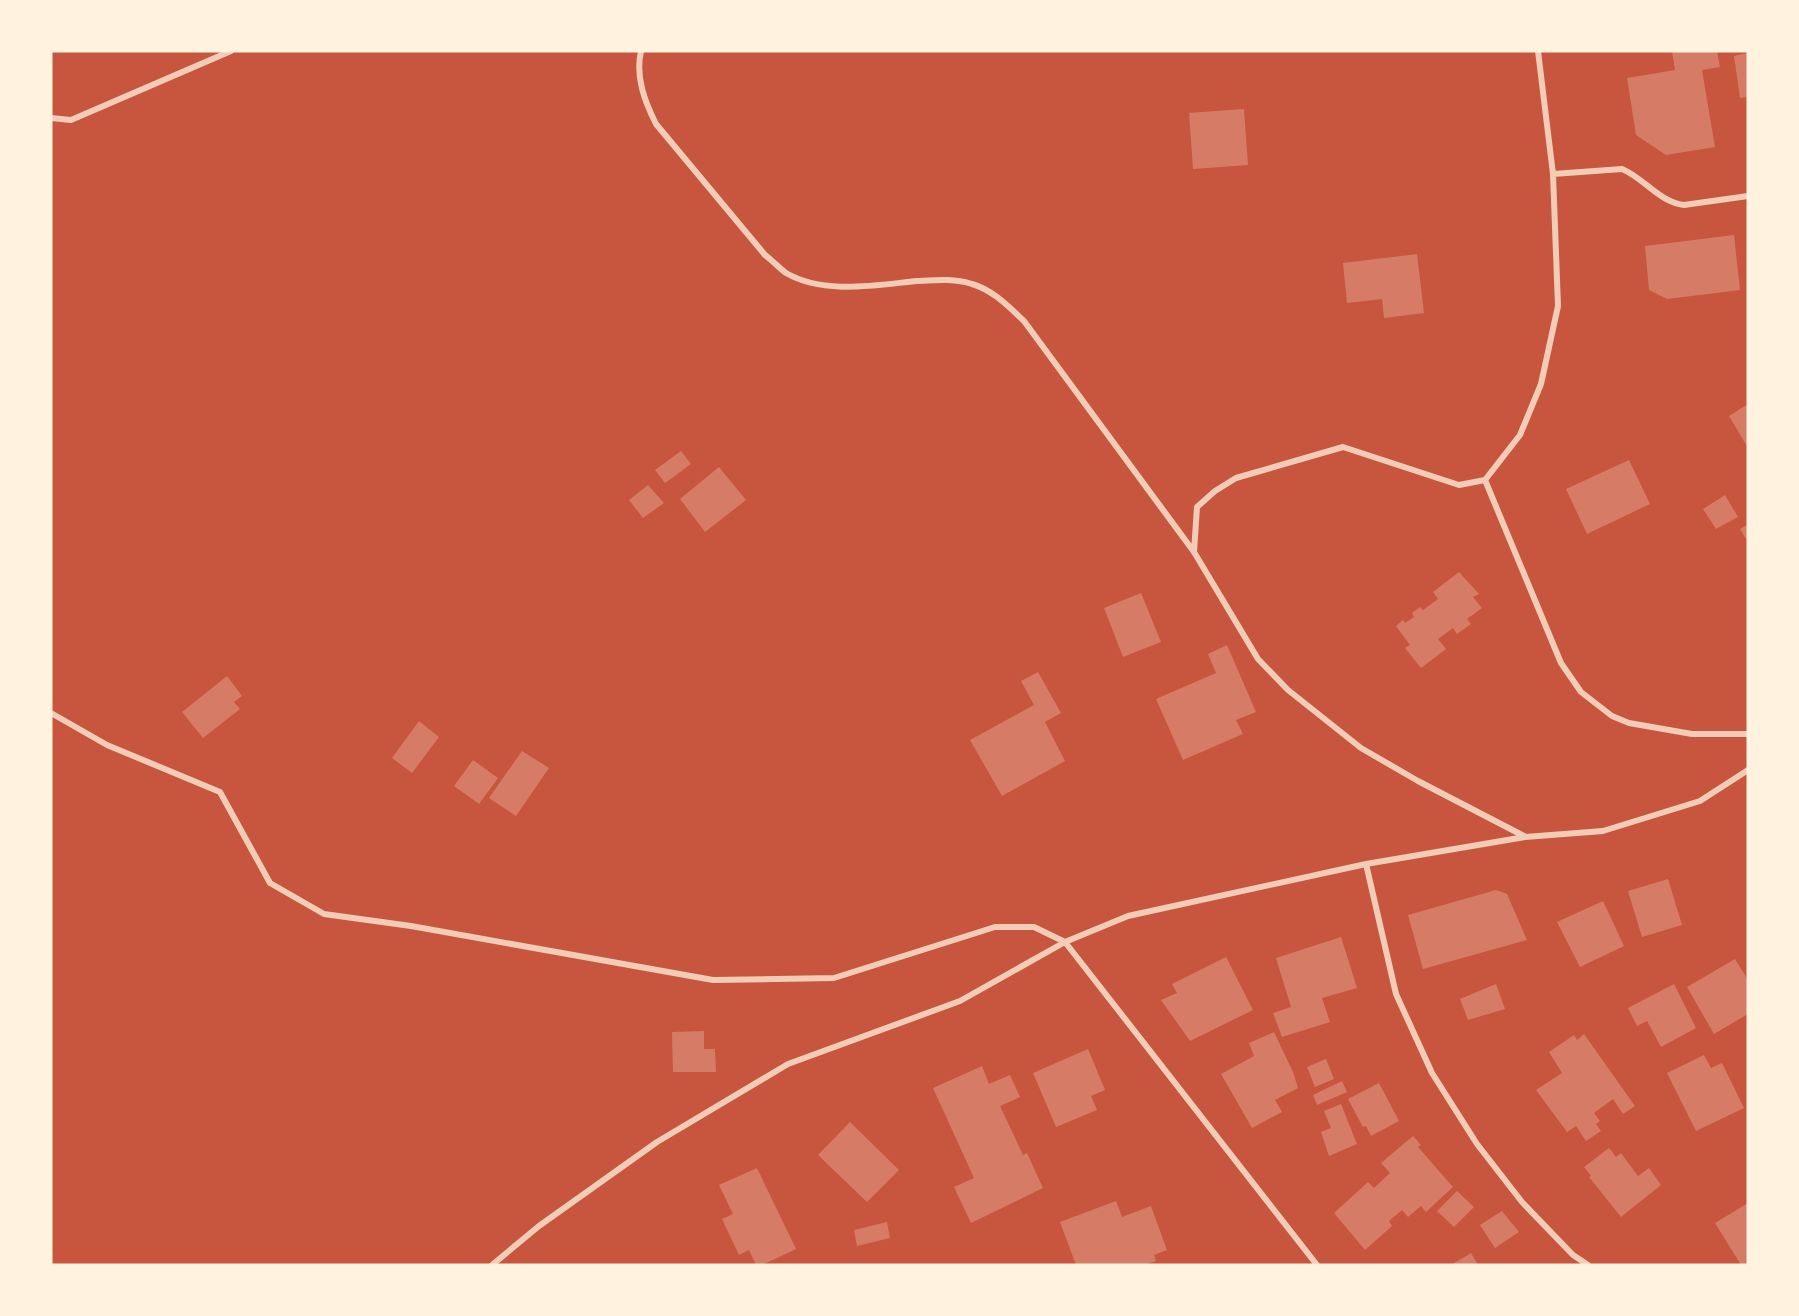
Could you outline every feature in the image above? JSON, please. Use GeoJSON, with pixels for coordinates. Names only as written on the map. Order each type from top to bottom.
{"type":"FeatureCollection","features":[{"type":"Feature","properties":{"kind":"street"},"geometry":{"type":"LineString","coordinates":[[51,118],[71,120],[231,51]]}},
{"type":"Feature","properties":{"kind":"street"},"geometry":{"type":"LineString","coordinates":[[641,51],[640,77],[645,101],[656,124],[772,261],[785,272],[807,282],[862,286],[945,279],[972,284],[999,298],[1024,321],[1194,552],[1258,659],[1288,690],[1361,748],[1418,781],[1525,837]]}},
{"type":"Feature","properties":{"kind":"street"},"geometry":{"type":"LineString","coordinates":[[1194,552],[1197,507],[1215,491],[1236,478],[1343,447],[1459,485],[1485,480],[1520,435],[1541,384],[1558,306],[1553,174],[1538,51]]}},
{"type":"Feature","properties":{"kind":"street"},"geometry":{"type":"LineString","coordinates":[[1553,174],[1622,169],[1674,204],[1684,205],[1748,196]]}},
{"type":"Feature","properties":{"kind":"street"},"geometry":{"type":"LineString","coordinates":[[1485,480],[1561,663],[1581,692],[1612,716],[1629,723],[1692,734],[1748,734]]}},
{"type":"Feature","properties":{"kind":"street"},"geometry":{"type":"LineString","coordinates":[[51,713],[107,746],[220,792],[270,883],[324,914],[411,926],[713,981],[834,978],[995,927],[1034,927],[1065,942],[1317,1265]]}},
{"type":"Feature","properties":{"kind":"street"},"geometry":{"type":"LineString","coordinates":[[492,1265],[539,1226],[657,1142],[788,1064],[960,1001],[1065,942],[1128,916],[1366,864],[1525,837],[1603,831],[1700,801],[1748,770]]}},
{"type":"Feature","properties":{"kind":"street"},"geometry":{"type":"LineString","coordinates":[[1366,864],[1395,994],[1432,1073],[1477,1144],[1522,1202],[1574,1255],[1588,1265]]}},
{"type":"Feature","properties":{"kind":"building"},"geometry":{"type":"Polygon","coordinates":[[[1672,51],[1717,51],[1720,67],[1702,70],[1715,147],[1666,155],[1636,135],[1627,78],[1675,70],[1672,51]]]}},
{"type":"Feature","properties":{"kind":"building"},"geometry":{"type":"Polygon","coordinates":[[[1748,53],[1748,97],[1740,98],[1734,56],[1748,53]]]}},
{"type":"Feature","properties":{"kind":"building"},"geometry":{"type":"Polygon","coordinates":[[[1244,109],[1248,165],[1193,169],[1189,113],[1244,109]]]}},
{"type":"Feature","properties":{"kind":"building"},"geometry":{"type":"Polygon","coordinates":[[[1734,235],[1740,290],[1667,299],[1649,290],[1645,246],[1734,235]]]}},
{"type":"Feature","properties":{"kind":"building"},"geometry":{"type":"Polygon","coordinates":[[[1417,254],[1424,313],[1384,318],[1382,299],[1347,303],[1343,263],[1417,254]]]}},
{"type":"Feature","properties":{"kind":"building"},"geometry":{"type":"Polygon","coordinates":[[[1748,404],[1748,448],[1729,416],[1748,404]]]}},
{"type":"Feature","properties":{"kind":"building"},"geometry":{"type":"Polygon","coordinates":[[[681,451],[691,464],[665,483],[655,470],[681,451]]]}},
{"type":"Feature","properties":{"kind":"building"},"geometry":{"type":"Polygon","coordinates":[[[1629,460],[1650,504],[1587,534],[1566,489],[1629,460]]]}},
{"type":"Feature","properties":{"kind":"building"},"geometry":{"type":"Polygon","coordinates":[[[719,467],[746,500],[705,532],[680,499],[719,467]]]}},
{"type":"Feature","properties":{"kind":"building"},"geometry":{"type":"Polygon","coordinates":[[[648,485],[664,503],[643,518],[629,500],[648,485]]]}},
{"type":"Feature","properties":{"kind":"building"},"geometry":{"type":"Polygon","coordinates":[[[1725,495],[1738,517],[1716,529],[1703,509],[1725,495]]]}},
{"type":"Feature","properties":{"kind":"building"},"geometry":{"type":"Polygon","coordinates":[[[1748,524],[1748,542],[1740,529],[1748,524]]]}},
{"type":"Feature","properties":{"kind":"building"},"geometry":{"type":"Polygon","coordinates":[[[1459,572],[1479,594],[1473,597],[1482,608],[1467,619],[1471,624],[1457,634],[1453,628],[1438,639],[1446,649],[1421,668],[1405,648],[1410,645],[1396,626],[1403,620],[1405,623],[1414,617],[1412,613],[1420,607],[1423,610],[1438,599],[1433,592],[1459,572]]]}},
{"type":"Feature","properties":{"kind":"building"},"geometry":{"type":"Polygon","coordinates":[[[1141,593],[1161,642],[1123,657],[1104,608],[1141,593]]]}},
{"type":"Feature","properties":{"kind":"building"},"geometry":{"type":"Polygon","coordinates":[[[1227,645],[1256,712],[1236,720],[1243,734],[1183,760],[1156,699],[1216,673],[1208,654],[1227,645]]]}},
{"type":"Feature","properties":{"kind":"building"},"geometry":{"type":"Polygon","coordinates":[[[1038,672],[1061,713],[1045,722],[1065,761],[1002,796],[970,740],[1034,705],[1021,681],[1038,672]]]}},
{"type":"Feature","properties":{"kind":"building"},"geometry":{"type":"Polygon","coordinates":[[[227,676],[242,696],[234,702],[240,709],[203,738],[182,712],[227,676]]]}},
{"type":"Feature","properties":{"kind":"building"},"geometry":{"type":"Polygon","coordinates":[[[419,721],[439,737],[412,773],[392,758],[419,721]]]}},
{"type":"Feature","properties":{"kind":"building"},"geometry":{"type":"Polygon","coordinates":[[[522,751],[549,768],[516,816],[489,798],[522,751]]]}},
{"type":"Feature","properties":{"kind":"building"},"geometry":{"type":"Polygon","coordinates":[[[473,760],[498,778],[479,804],[454,786],[473,760]]]}},
{"type":"Feature","properties":{"kind":"building"},"geometry":{"type":"Polygon","coordinates":[[[1668,879],[1682,925],[1642,937],[1628,891],[1668,879]]]}},
{"type":"Feature","properties":{"kind":"building"},"geometry":{"type":"Polygon","coordinates":[[[1496,890],[1507,894],[1527,940],[1423,969],[1408,915],[1496,890]]]}},
{"type":"Feature","properties":{"kind":"building"},"geometry":{"type":"Polygon","coordinates":[[[1603,901],[1624,946],[1580,967],[1557,922],[1603,901]]]}},
{"type":"Feature","properties":{"kind":"building"},"geometry":{"type":"Polygon","coordinates":[[[1341,937],[1357,988],[1322,998],[1330,1022],[1282,1037],[1273,1013],[1291,1007],[1276,958],[1341,937]]]}},
{"type":"Feature","properties":{"kind":"building"},"geometry":{"type":"Polygon","coordinates":[[[1226,957],[1253,1010],[1190,1041],[1161,1000],[1177,993],[1172,984],[1226,957]]]}},
{"type":"Feature","properties":{"kind":"building"},"geometry":{"type":"Polygon","coordinates":[[[1735,959],[1748,980],[1748,1014],[1714,1034],[1687,987],[1735,959]]]}},
{"type":"Feature","properties":{"kind":"building"},"geometry":{"type":"Polygon","coordinates":[[[1496,984],[1505,1009],[1468,1020],[1460,999],[1496,984]]]}},
{"type":"Feature","properties":{"kind":"building"},"geometry":{"type":"Polygon","coordinates":[[[1674,984],[1696,1028],[1661,1047],[1647,1021],[1637,1026],[1628,1008],[1674,984]]]}},
{"type":"Feature","properties":{"kind":"building"},"geometry":{"type":"Polygon","coordinates":[[[704,1031],[704,1049],[715,1049],[716,1072],[673,1072],[672,1032],[704,1031]]]}},
{"type":"Feature","properties":{"kind":"building"},"geometry":{"type":"Polygon","coordinates":[[[1274,1032],[1298,1088],[1275,1100],[1282,1112],[1252,1128],[1221,1074],[1254,1056],[1249,1043],[1274,1032]]]}},
{"type":"Feature","properties":{"kind":"building"},"geometry":{"type":"Polygon","coordinates":[[[1584,1034],[1635,1106],[1623,1114],[1613,1099],[1594,1113],[1600,1121],[1596,1124],[1601,1131],[1586,1141],[1576,1126],[1567,1132],[1536,1090],[1562,1073],[1549,1052],[1574,1035],[1577,1040],[1584,1034]]]}},
{"type":"Feature","properties":{"kind":"building"},"geometry":{"type":"Polygon","coordinates":[[[1088,1049],[1105,1090],[1091,1096],[1097,1110],[1056,1127],[1033,1073],[1088,1049]]]}},
{"type":"Feature","properties":{"kind":"building"},"geometry":{"type":"Polygon","coordinates":[[[1704,1055],[1711,1068],[1722,1063],[1744,1108],[1696,1131],[1667,1073],[1704,1055]]]}},
{"type":"Feature","properties":{"kind":"building"},"geometry":{"type":"Polygon","coordinates":[[[1326,1059],[1334,1079],[1315,1087],[1307,1067],[1326,1059]]]}},
{"type":"Feature","properties":{"kind":"building"},"geometry":{"type":"Polygon","coordinates":[[[982,1066],[989,1084],[1010,1075],[1020,1097],[1000,1106],[1023,1155],[1027,1153],[1043,1188],[971,1223],[954,1187],[974,1178],[933,1088],[982,1066]]]}},
{"type":"Feature","properties":{"kind":"building"},"geometry":{"type":"Polygon","coordinates":[[[1342,1081],[1347,1092],[1317,1105],[1313,1095],[1342,1081]]]}},
{"type":"Feature","properties":{"kind":"building"},"geometry":{"type":"Polygon","coordinates":[[[1379,1083],[1399,1121],[1371,1136],[1366,1126],[1363,1127],[1348,1099],[1379,1083]]]}},
{"type":"Feature","properties":{"kind":"building"},"geometry":{"type":"Polygon","coordinates":[[[1341,1104],[1357,1144],[1329,1156],[1321,1132],[1331,1128],[1324,1111],[1341,1104]]]}},
{"type":"Feature","properties":{"kind":"building"},"geometry":{"type":"Polygon","coordinates":[[[850,1122],[899,1170],[867,1202],[818,1155],[850,1122]]]}},
{"type":"Feature","properties":{"kind":"building"},"geometry":{"type":"Polygon","coordinates":[[[1413,1136],[1421,1145],[1418,1147],[1453,1187],[1426,1212],[1421,1206],[1408,1217],[1402,1210],[1389,1221],[1392,1226],[1365,1250],[1334,1213],[1368,1182],[1374,1188],[1390,1173],[1381,1163],[1413,1136]]]}},
{"type":"Feature","properties":{"kind":"building"},"geometry":{"type":"Polygon","coordinates":[[[1609,1148],[1616,1157],[1621,1153],[1638,1176],[1649,1168],[1661,1185],[1621,1217],[1589,1177],[1591,1176],[1584,1167],[1609,1148]]]}},
{"type":"Feature","properties":{"kind":"building"},"geometry":{"type":"Polygon","coordinates":[[[757,1168],[796,1249],[762,1265],[756,1265],[749,1250],[739,1255],[722,1219],[733,1214],[719,1185],[757,1168]]]}},
{"type":"Feature","properties":{"kind":"building"},"geometry":{"type":"Polygon","coordinates":[[[1457,1191],[1474,1207],[1454,1227],[1437,1211],[1457,1191]]]}},
{"type":"Feature","properties":{"kind":"building"},"geometry":{"type":"Polygon","coordinates":[[[1116,1201],[1122,1217],[1151,1206],[1167,1250],[1154,1255],[1156,1261],[1144,1265],[1076,1265],[1060,1222],[1116,1201]]]}},
{"type":"Feature","properties":{"kind":"building"},"geometry":{"type":"Polygon","coordinates":[[[1748,1203],[1748,1265],[1741,1265],[1715,1223],[1748,1203]]]}},
{"type":"Feature","properties":{"kind":"building"},"geometry":{"type":"Polygon","coordinates":[[[1502,1211],[1519,1232],[1495,1248],[1480,1225],[1502,1211]]]}},
{"type":"Feature","properties":{"kind":"building"},"geometry":{"type":"Polygon","coordinates":[[[887,1222],[890,1238],[857,1246],[854,1230],[887,1222]]]}},
{"type":"Feature","properties":{"kind":"building"},"geometry":{"type":"Polygon","coordinates":[[[1471,1253],[1478,1265],[1451,1265],[1471,1253]]]}}]}
